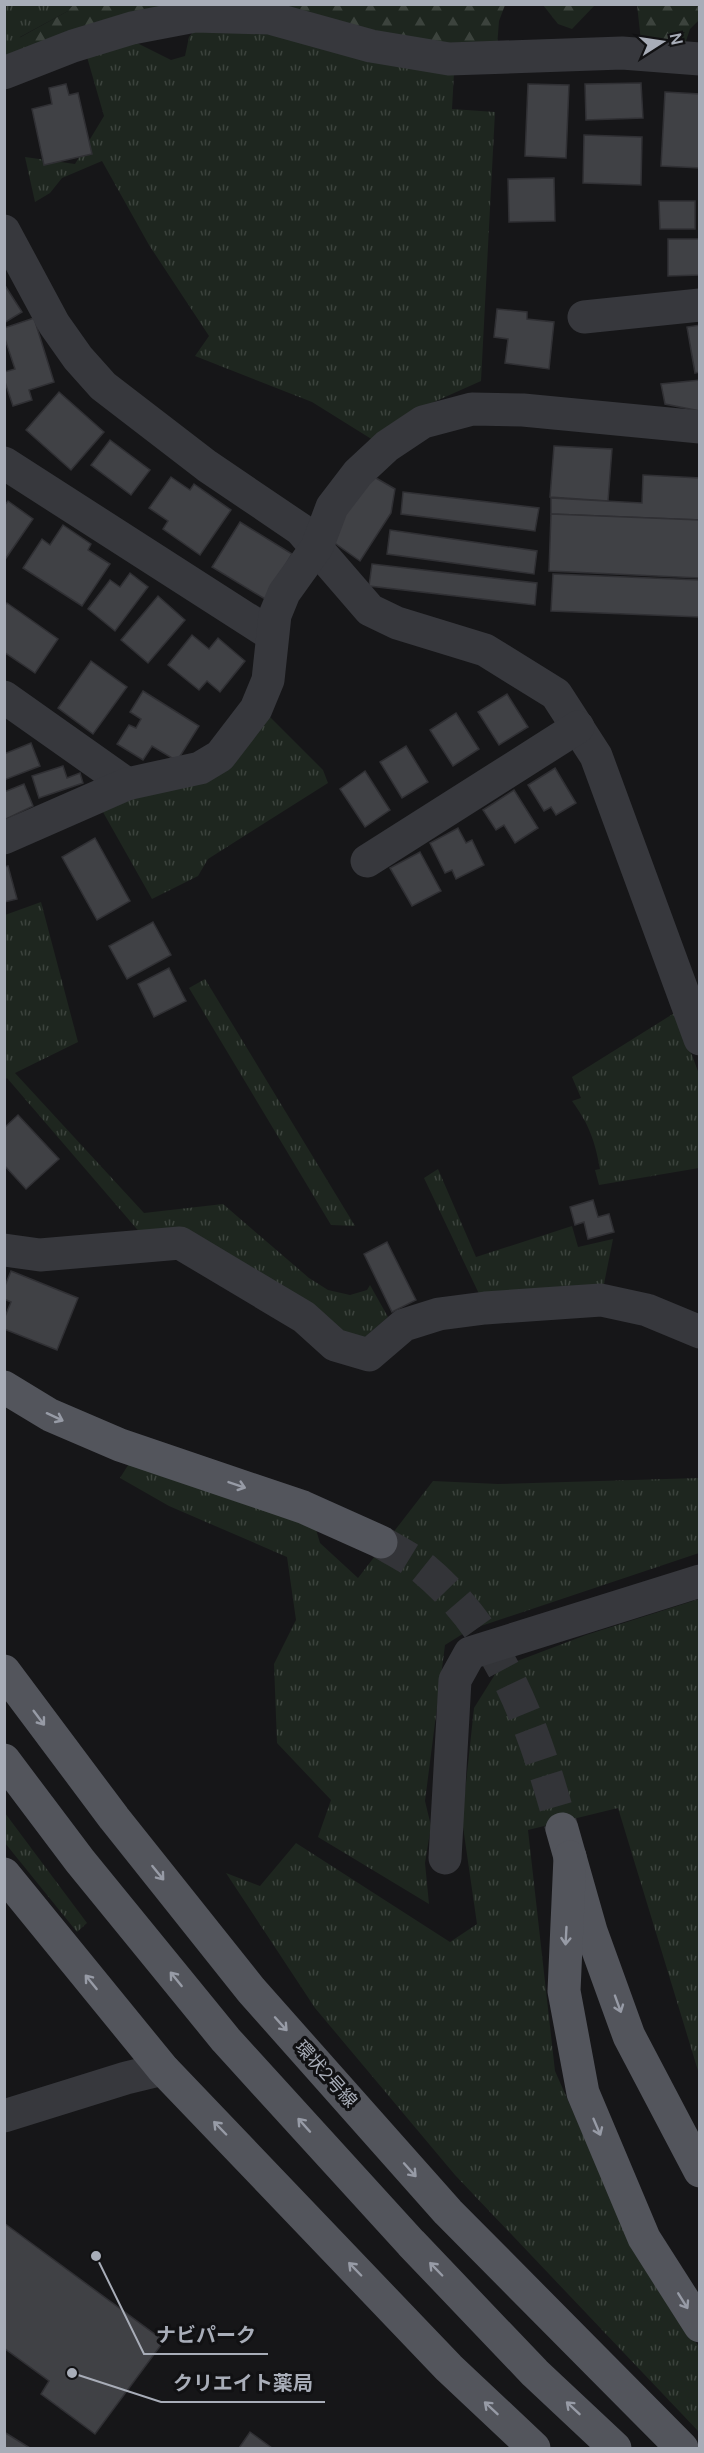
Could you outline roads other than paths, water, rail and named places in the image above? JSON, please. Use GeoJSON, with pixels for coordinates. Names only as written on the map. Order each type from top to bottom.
{"type":"FeatureCollection","features":[{"type":"Feature","properties":{"kind":"main road"},"geometry":{"type":"LineString","coordinates":[[4,1387],[50,1415],[120,1445],[303,1507],[381,1542]]}},
{"type":"Feature","properties":{"kind":"main road","name":"環状2号線"},"geometry":{"type":"LineString","coordinates":[[4,1671],[114,1818],[251,1990],[448,2212],[682,2448]]}},
{"type":"Feature","properties":{"kind":"main road"},"geometry":{"type":"LineString","coordinates":[[4,1760],[80,1861],[226,2040],[535,2373],[615,2448]]}},
{"type":"Feature","properties":{"kind":"main road"},"geometry":{"type":"LineString","coordinates":[[699,2171],[629,2036],[591,1931],[566,1843],[564,1991],[583,2093],[644,2238],[699,2326]]}},
{"type":"Feature","properties":{"kind":"main road"},"geometry":{"type":"LineString","coordinates":[[4,1874],[163,2069],[449,2368],[534,2448]]}},
{"type":"Feature","properties":{"kind":"street"},"geometry":{"type":"LineString","coordinates":[[4,73],[73,46],[122,31],[195,16],[270,18],[370,46],[449,59],[622,53],[699,59]]}},
{"type":"Feature","properties":{"kind":"street"},"geometry":{"type":"LineString","coordinates":[[4,231],[54,324],[78,358],[103,386],[207,466],[300,529],[318,547],[370,610],[397,623],[485,650],[556,694],[597,756],[699,1039]]}},
{"type":"Feature","properties":{"kind":"street"},"geometry":{"type":"LineString","coordinates":[[584,317],[699,305]]}},
{"type":"Feature","properties":{"kind":"street"},"geometry":{"type":"LineString","coordinates":[[4,838],[127,784],[200,768],[220,756],[256,710],[268,680],[275,615],[284,593],[298,571],[318,547],[332,507],[358,473],[387,446],[423,422],[472,409],[523,410],[699,427]]}},
{"type":"Feature","properties":{"kind":"street"},"geometry":{"type":"LineString","coordinates":[[4,463],[272,635]]}},
{"type":"Feature","properties":{"kind":"street"},"geometry":{"type":"LineString","coordinates":[[4,697],[127,784]]}},
{"type":"Feature","properties":{"kind":"street"},"geometry":{"type":"LineString","coordinates":[[367,861],[578,727]]}},
{"type":"Feature","properties":{"kind":"street"},"geometry":{"type":"LineString","coordinates":[[4,1250],[40,1255],[180,1244],[304,1317],[335,1345],[369,1355],[404,1325],[439,1314],[508,1306],[601,1300],[647,1310],[699,1332]]}},
{"type":"Feature","properties":{"kind":"street"},"geometry":{"type":"LineString","coordinates":[[444,1858],[455,1680],[470,1653],[699,1581]]}},
{"type":"Feature","properties":{"kind":"street"},"geometry":{"type":"LineString","coordinates":[[4,2116],[126,2078],[163,2069]]}},
{"type":"Feature","properties":{"kind":"tunnel"},"geometry":{"type":"LineString","coordinates":[[381,1542],[419,1565],[452,1595],[476,1624],[496,1655],[528,1722],[562,1829]]}},
{"type":"Feature","properties":{"kind":"place","name":"ナビパーク"},"geometry":{"type":"Point","coordinates":[96,2256]}},
{"type":"Feature","properties":{"kind":"place","name":"クリエイト薬局"},"geometry":{"type":"Point","coordinates":[72,2373]}}]}
